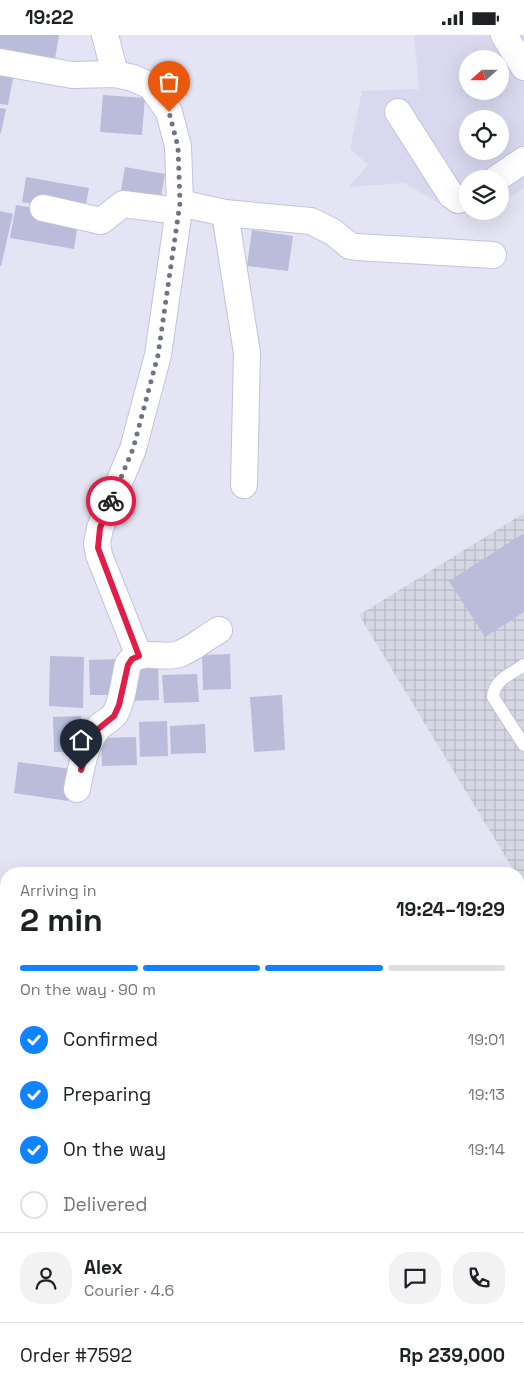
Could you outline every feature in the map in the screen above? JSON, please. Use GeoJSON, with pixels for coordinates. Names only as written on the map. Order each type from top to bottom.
{"type":"FeatureCollection","features":[{"type":"Feature","properties":{"kind":"street"},"geometry":{"type":"LineString","coordinates":[[105,35],[115,74]]}},
{"type":"Feature","properties":{"kind":"street"},"geometry":{"type":"LineString","coordinates":[[504,35],[524,67]]}},
{"type":"Feature","properties":{"kind":"street"},"geometry":{"type":"LineString","coordinates":[[0,62],[72,75],[115,74],[133,78],[152,86],[169,112],[178,147],[179,207],[158,355],[133,449],[100,528],[97,543],[102,561],[139,656]]}},
{"type":"Feature","properties":{"kind":"street"},"geometry":{"type":"LineString","coordinates":[[398,112],[451,195],[459,200]]}},
{"type":"Feature","properties":{"kind":"street"},"geometry":{"type":"LineString","coordinates":[[509,170],[524,160]]}},
{"type":"Feature","properties":{"kind":"street"},"geometry":{"type":"LineString","coordinates":[[43,208],[102,221],[123,204],[179,207],[310,221],[340,236],[350,246],[493,255]]}},
{"type":"Feature","properties":{"kind":"street"},"geometry":{"type":"LineString","coordinates":[[225,213],[247,353],[244,485]]}},
{"type":"Feature","properties":{"kind":"street"},"geometry":{"type":"LineString","coordinates":[[77,789],[90,743],[98,729],[114,716],[119,705],[128,665],[132,659],[139,656],[178,654],[219,630]]}},
{"type":"Feature","properties":{"kind":"lane"},"geometry":{"type":"LineString","coordinates":[[524,665],[498,682],[494,689],[493,697],[524,745]]}},
{"type":"Feature","properties":{"kind":"shaded area"},"geometry":{"type":"Polygon","coordinates":[[[414,35],[524,35],[524,188],[509,197],[509,170],[459,170],[459,209],[453,211],[404,183],[349,187],[368,165],[350,149],[362,91],[419,89],[414,35]]]}},
{"type":"Feature","properties":{"kind":"shaded area"},"geometry":{"type":"Polygon","coordinates":[[[524,513],[524,867],[512,867],[359,615],[524,513]]]}},
{"type":"Feature","properties":{"kind":"building"},"geometry":{"type":"Polygon","coordinates":[[[0,35],[59,35],[54,65],[0,56],[0,35]]]}},
{"type":"Feature","properties":{"kind":"building"},"geometry":{"type":"Polygon","coordinates":[[[0,71],[14,73],[8,105],[0,104],[0,71]]]}},
{"type":"Feature","properties":{"kind":"building"},"geometry":{"type":"Polygon","coordinates":[[[103,95],[145,98],[142,135],[100,132],[103,95]]]}},
{"type":"Feature","properties":{"kind":"building"},"geometry":{"type":"Polygon","coordinates":[[[0,108],[6,109],[1,133],[0,133],[0,108]]]}},
{"type":"Feature","properties":{"kind":"building"},"geometry":{"type":"Polygon","coordinates":[[[125,167],[165,174],[160,203],[120,196],[125,167]]]}},
{"type":"Feature","properties":{"kind":"building"},"geometry":{"type":"Polygon","coordinates":[[[26,177],[89,188],[84,214],[22,202],[26,177]]]}},
{"type":"Feature","properties":{"kind":"building"},"geometry":{"type":"Polygon","coordinates":[[[16,205],[79,216],[74,249],[10,238],[16,205]]]}},
{"type":"Feature","properties":{"kind":"building"},"geometry":{"type":"Polygon","coordinates":[[[0,211],[13,214],[1,266],[0,266],[0,211]]]}},
{"type":"Feature","properties":{"kind":"building"},"geometry":{"type":"Polygon","coordinates":[[[252,230],[293,236],[288,271],[247,266],[252,230]]]}},
{"type":"Feature","properties":{"kind":"building"},"geometry":{"type":"Polygon","coordinates":[[[524,533],[524,612],[485,637],[449,581],[524,533]]]}},
{"type":"Feature","properties":{"kind":"building"},"geometry":{"type":"Polygon","coordinates":[[[230,654],[231,689],[203,690],[202,655],[230,654]]]}},
{"type":"Feature","properties":{"kind":"building"},"geometry":{"type":"Polygon","coordinates":[[[50,656],[84,657],[83,708],[49,706],[50,656]]]}},
{"type":"Feature","properties":{"kind":"building"},"geometry":{"type":"Polygon","coordinates":[[[117,659],[118,695],[90,695],[89,660],[117,659]]]}},
{"type":"Feature","properties":{"kind":"building"},"geometry":{"type":"Polygon","coordinates":[[[158,665],[159,700],[130,701],[129,666],[158,665]]]}},
{"type":"Feature","properties":{"kind":"building"},"geometry":{"type":"Polygon","coordinates":[[[197,674],[199,702],[164,703],[162,675],[197,674]]]}},
{"type":"Feature","properties":{"kind":"building"},"geometry":{"type":"Polygon","coordinates":[[[282,695],[285,750],[254,752],[250,697],[282,695]]]}},
{"type":"Feature","properties":{"kind":"building"},"geometry":{"type":"Polygon","coordinates":[[[81,716],[82,752],[54,752],[53,717],[81,716]]]}},
{"type":"Feature","properties":{"kind":"building"},"geometry":{"type":"Polygon","coordinates":[[[167,721],[168,756],[140,757],[139,722],[167,721]]]}},
{"type":"Feature","properties":{"kind":"building"},"geometry":{"type":"Polygon","coordinates":[[[205,724],[206,753],[171,754],[170,726],[205,724]]]}},
{"type":"Feature","properties":{"kind":"building"},"geometry":{"type":"Polygon","coordinates":[[[136,737],[137,765],[102,766],[101,738],[136,737]]]}},
{"type":"Feature","properties":{"kind":"building"},"geometry":{"type":"Polygon","coordinates":[[[18,762],[72,769],[68,801],[14,793],[18,762]]]}},
{"type":"Feature","properties":{"kind":"way so far"},"geometry":{"type":"LineString","coordinates":[[111,501],[133,449],[158,355],[180,203],[178,147],[169,112]]}},
{"type":"Feature","properties":{"kind":"route"},"geometry":{"type":"LineString","coordinates":[[81,770],[93,737],[106,721],[114,716],[119,705],[128,665],[132,659],[139,656],[99,555],[97,543],[100,528],[111,501]]}}]}
